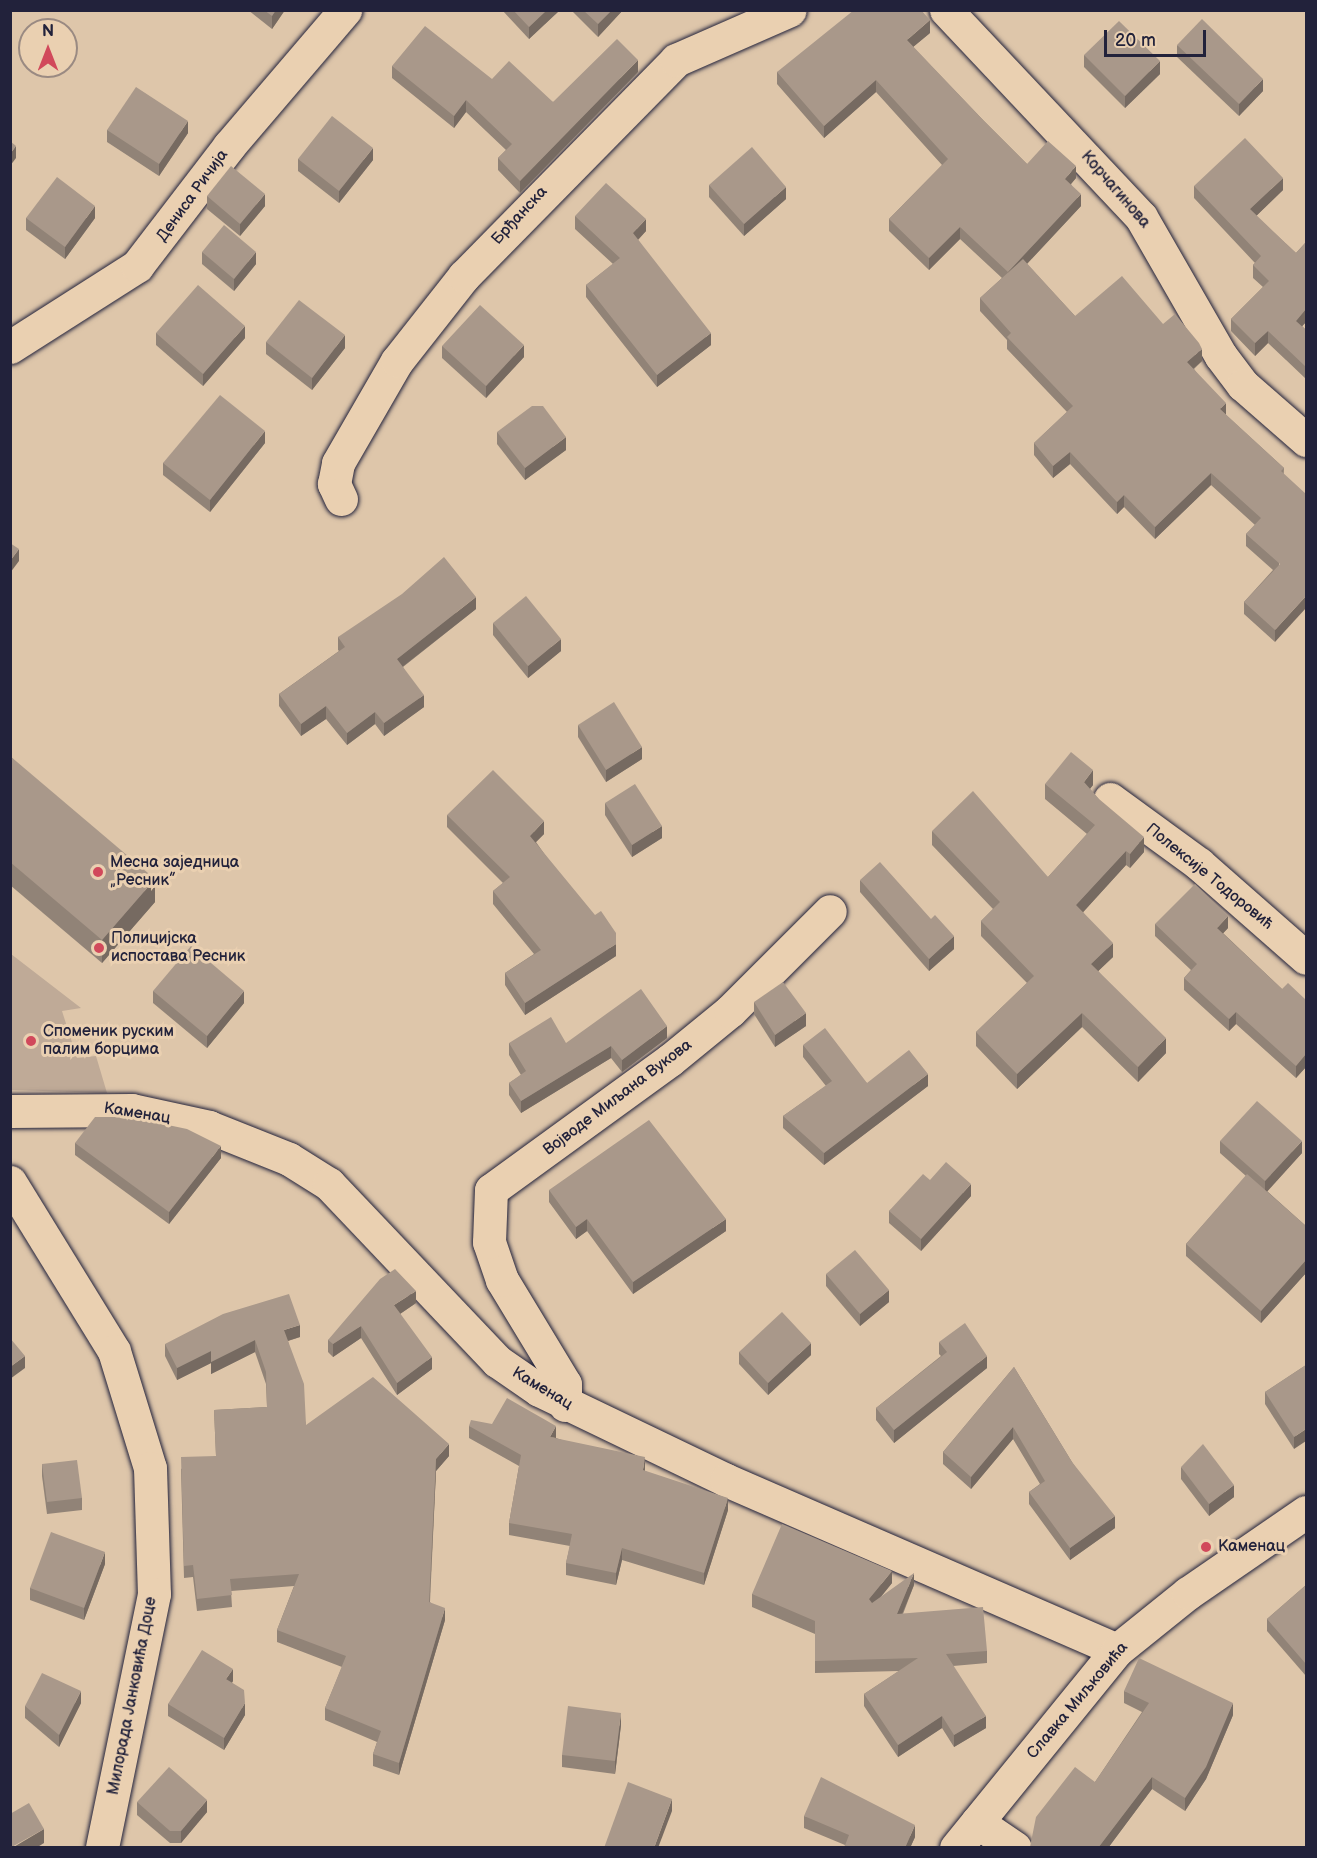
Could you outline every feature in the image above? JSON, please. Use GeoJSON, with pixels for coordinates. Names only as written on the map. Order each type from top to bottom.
{"type":"FeatureCollection","features":[{"type":"Feature","properties":{"kind":"street","name":"Дениса Ричија"},"geometry":{"type":"LineString","coordinates":[[10,347],[138,266],[229,146],[345,10]]}},
{"type":"Feature","properties":{"kind":"street","name":"Корчагинова"},"geometry":{"type":"LineString","coordinates":[[946,10],[1141,217],[1221,356],[1243,385],[1306,440]]}},
{"type":"Feature","properties":{"kind":"street","name":"Брђанска"},"geometry":{"type":"LineString","coordinates":[[341,499],[334,484],[338,463],[398,361],[464,276],[676,60],[780,12]]}},
{"type":"Feature","properties":{"kind":"street","name":"Полексије Тодоровић"},"geometry":{"type":"LineString","coordinates":[[1110,799],[1198,864],[1306,958]]}},
{"type":"Feature","properties":{"kind":"street","name":"Војводе Миљана Вукова"},"geometry":{"type":"LineString","coordinates":[[565,1405],[565,1384],[502,1280],[489,1242],[491,1190],[670,1060],[730,1011],[830,911]]}},
{"type":"Feature","properties":{"kind":"street","name":"Каменац"},"geometry":{"type":"LineString","coordinates":[[10,1111],[132,1110],[220,1131],[289,1159],[329,1184],[497,1361],[565,1405],[1117,1650]]}},
{"type":"Feature","properties":{"kind":"street","name":"Милорада Јанковића Доце"},"geometry":{"type":"LineString","coordinates":[[10,1182],[114,1351],[151,1477],[154,1594],[102,1848]]}},
{"type":"Feature","properties":{"kind":"street","name":"Славка Миљковића"},"geometry":{"type":"LineString","coordinates":[[956,1848],[1117,1650],[1188,1593],[1306,1512]]}},
{"type":"Feature","properties":{"kind":"street"},"geometry":{"type":"LineString","coordinates":[[977,1822],[1015,1848]]}},
{"type":"Feature","properties":{"kind":"shaded area"},"geometry":{"type":"Polygon","coordinates":[[[11,954],[81,1008],[62,1011],[77,1058],[96,1056],[107,1093],[11,1090],[11,954]]]}},
{"type":"Feature","properties":{"kind":"building"},"geometry":{"type":"Polygon","coordinates":[[[264,10],[276,10],[272,16],[264,10]]]}},
{"type":"Feature","properties":{"kind":"building"},"geometry":{"type":"Polygon","coordinates":[[[513,10],[547,10],[529,27],[513,10]]]}},
{"type":"Feature","properties":{"kind":"building"},"geometry":{"type":"Polygon","coordinates":[[[583,10],[612,10],[598,24],[583,10]]]}},
{"type":"Feature","properties":{"kind":"building"},"geometry":{"type":"Polygon","coordinates":[[[854,10],[921,10],[930,20],[907,40],[984,121],[1027,164],[1048,141],[1076,166],[1065,179],[1081,194],[1008,272],[960,227],[929,258],[889,219],[948,159],[876,80],[824,126],[777,72],[854,10]]]}},
{"type":"Feature","properties":{"kind":"building"},"geometry":{"type":"Polygon","coordinates":[[[1202,19],[1263,79],[1239,104],[1177,45],[1202,19]]]}},
{"type":"Feature","properties":{"kind":"building"},"geometry":{"type":"Polygon","coordinates":[[[1119,21],[1160,61],[1125,96],[1084,55],[1119,21]]]}},
{"type":"Feature","properties":{"kind":"building"},"geometry":{"type":"Polygon","coordinates":[[[425,26],[492,79],[509,61],[553,102],[617,39],[638,60],[520,181],[498,158],[512,144],[466,100],[454,116],[392,66],[425,26]]]}},
{"type":"Feature","properties":{"kind":"building"},"geometry":{"type":"Polygon","coordinates":[[[136,87],[188,121],[159,164],[107,130],[136,87]]]}},
{"type":"Feature","properties":{"kind":"building"},"geometry":{"type":"Polygon","coordinates":[[[332,116],[373,148],[339,191],[298,159],[332,116]]]}},
{"type":"Feature","properties":{"kind":"building"},"geometry":{"type":"Polygon","coordinates":[[[1245,138],[1283,178],[1250,209],[1296,253],[1306,242],[1306,309],[1296,321],[1306,330],[1306,367],[1268,331],[1255,343],[1231,319],[1269,281],[1253,265],[1261,256],[1194,186],[1245,138]]]}},
{"type":"Feature","properties":{"kind":"building"},"geometry":{"type":"Polygon","coordinates":[[[10,141],[16,146],[10,154],[10,141]]]}},
{"type":"Feature","properties":{"kind":"building"},"geometry":{"type":"Polygon","coordinates":[[[752,147],[786,187],[744,224],[709,185],[752,147]]]}},
{"type":"Feature","properties":{"kind":"building"},"geometry":{"type":"Polygon","coordinates":[[[231,166],[265,194],[240,224],[207,196],[231,166]]]}},
{"type":"Feature","properties":{"kind":"building"},"geometry":{"type":"Polygon","coordinates":[[[57,177],[95,206],[65,247],[26,218],[57,177]]]}},
{"type":"Feature","properties":{"kind":"building"},"geometry":{"type":"Polygon","coordinates":[[[606,183],[646,219],[633,233],[711,333],[657,375],[586,285],[620,258],[575,216],[606,183]]]}},
{"type":"Feature","properties":{"kind":"building"},"geometry":{"type":"Polygon","coordinates":[[[224,225],[256,252],[234,279],[202,252],[224,225]]]}},
{"type":"Feature","properties":{"kind":"building"},"geometry":{"type":"Polygon","coordinates":[[[1023,259],[1075,316],[1122,276],[1163,324],[1175,314],[1202,349],[1187,362],[1226,403],[1220,409],[1284,468],[1281,471],[1306,494],[1306,596],[1275,630],[1244,602],[1280,564],[1246,534],[1261,518],[1211,473],[1155,527],[1124,495],[1117,502],[1070,452],[1053,466],[1034,443],[1073,406],[1007,337],[1011,333],[980,298],[1023,259]]]}},
{"type":"Feature","properties":{"kind":"building"},"geometry":{"type":"Polygon","coordinates":[[[198,285],[245,326],[203,374],[156,333],[198,285]]]}},
{"type":"Feature","properties":{"kind":"building"},"geometry":{"type":"Polygon","coordinates":[[[299,300],[345,335],[312,378],[266,342],[299,300]]]}},
{"type":"Feature","properties":{"kind":"building"},"geometry":{"type":"Polygon","coordinates":[[[480,305],[524,345],[486,386],[442,346],[480,305]]]}},
{"type":"Feature","properties":{"kind":"building"},"geometry":{"type":"Polygon","coordinates":[[[220,395],[265,431],[210,500],[163,463],[220,395]]]}},
{"type":"Feature","properties":{"kind":"building"},"geometry":{"type":"Polygon","coordinates":[[[532,406],[543,406],[566,437],[525,468],[497,432],[532,406]]]}},
{"type":"Feature","properties":{"kind":"building"},"geometry":{"type":"Polygon","coordinates":[[[10,543],[19,549],[10,561],[10,543]]]}},
{"type":"Feature","properties":{"kind":"building"},"geometry":{"type":"Polygon","coordinates":[[[444,557],[476,597],[397,659],[424,695],[384,723],[375,712],[347,733],[326,706],[301,724],[279,694],[345,647],[338,637],[402,594],[444,557]]]}},
{"type":"Feature","properties":{"kind":"building"},"geometry":{"type":"Polygon","coordinates":[[[526,596],[561,639],[528,666],[493,623],[526,596]]]}},
{"type":"Feature","properties":{"kind":"building"},"geometry":{"type":"Polygon","coordinates":[[[614,702],[642,747],[606,770],[578,725],[614,702]]]}},
{"type":"Feature","properties":{"kind":"building"},"geometry":{"type":"Polygon","coordinates":[[[1071,752],[1093,770],[1084,782],[1099,799],[1144,837],[1130,854],[1126,851],[1076,905],[1113,943],[1091,964],[1166,1038],[1138,1067],[1082,1013],[1017,1074],[976,1032],[1034,976],[981,921],[1000,902],[932,831],[973,791],[1048,877],[1095,825],[1045,784],[1071,752]]]}},
{"type":"Feature","properties":{"kind":"building"},"geometry":{"type":"Polygon","coordinates":[[[10,756],[155,879],[102,940],[10,862],[10,756]]]}},
{"type":"Feature","properties":{"kind":"building"},"geometry":{"type":"Polygon","coordinates":[[[493,770],[544,821],[530,836],[595,915],[601,911],[616,933],[616,944],[525,1003],[505,973],[541,950],[493,891],[510,877],[447,815],[493,770]]]}},
{"type":"Feature","properties":{"kind":"building"},"geometry":{"type":"Polygon","coordinates":[[[635,784],[662,826],[632,845],[605,803],[635,784]]]}},
{"type":"Feature","properties":{"kind":"building"},"geometry":{"type":"Polygon","coordinates":[[[880,862],[931,919],[935,915],[954,936],[929,959],[860,880],[880,862]]]}},
{"type":"Feature","properties":{"kind":"building"},"geometry":{"type":"Polygon","coordinates":[[[1195,884],[1228,916],[1217,928],[1282,989],[1288,983],[1306,1000],[1306,1054],[1296,1066],[1236,1012],[1229,1019],[1184,978],[1197,964],[1155,924],[1195,884]]]}},
{"type":"Feature","properties":{"kind":"building"},"geometry":{"type":"Polygon","coordinates":[[[191,946],[244,991],[207,1036],[153,991],[191,946]]]}},
{"type":"Feature","properties":{"kind":"building"},"geometry":{"type":"Polygon","coordinates":[[[783,982],[806,1013],[775,1035],[754,1002],[783,982]]]}},
{"type":"Feature","properties":{"kind":"building"},"geometry":{"type":"Polygon","coordinates":[[[641,989],[667,1026],[622,1060],[611,1046],[521,1101],[509,1083],[526,1071],[509,1043],[551,1017],[566,1043],[641,989]]]}},
{"type":"Feature","properties":{"kind":"building"},"geometry":{"type":"Polygon","coordinates":[[[825,1028],[867,1083],[909,1050],[928,1074],[824,1153],[783,1116],[832,1081],[803,1045],[825,1028]]]}},
{"type":"Feature","properties":{"kind":"building"},"geometry":{"type":"Polygon","coordinates":[[[1257,1101],[1302,1141],[1265,1181],[1220,1141],[1257,1101]]]}},
{"type":"Feature","properties":{"kind":"building"},"geometry":{"type":"Polygon","coordinates":[[[95,1117],[130,1117],[187,1129],[221,1146],[169,1212],[75,1143],[95,1117]]]}},
{"type":"Feature","properties":{"kind":"building"},"geometry":{"type":"Polygon","coordinates":[[[649,1120],[726,1219],[633,1282],[587,1219],[576,1227],[549,1190],[649,1120]]]}},
{"type":"Feature","properties":{"kind":"building"},"geometry":{"type":"Polygon","coordinates":[[[946,1162],[971,1184],[921,1239],[889,1211],[923,1174],[930,1180],[946,1162]]]}},
{"type":"Feature","properties":{"kind":"building"},"geometry":{"type":"Polygon","coordinates":[[[1247,1174],[1306,1226],[1306,1260],[1261,1311],[1186,1244],[1247,1174]]]}},
{"type":"Feature","properties":{"kind":"building"},"geometry":{"type":"Polygon","coordinates":[[[855,1250],[889,1290],[860,1314],[826,1274],[855,1250]]]}},
{"type":"Feature","properties":{"kind":"building"},"geometry":{"type":"Polygon","coordinates":[[[395,1269],[416,1291],[394,1305],[432,1357],[397,1383],[361,1326],[333,1344],[328,1340],[380,1279],[395,1269]]]}},
{"type":"Feature","properties":{"kind":"building"},"geometry":{"type":"Polygon","coordinates":[[[289,1294],[300,1325],[284,1330],[304,1384],[306,1425],[373,1377],[449,1444],[436,1459],[429,1602],[445,1608],[399,1763],[373,1754],[381,1731],[325,1708],[346,1656],[277,1630],[299,1574],[230,1579],[232,1595],[197,1599],[193,1565],[184,1566],[181,1457],[216,1456],[214,1410],[267,1407],[266,1372],[255,1340],[211,1362],[211,1351],[177,1368],[165,1344],[223,1314],[289,1294]]]}},
{"type":"Feature","properties":{"kind":"building"},"geometry":{"type":"Polygon","coordinates":[[[782,1312],[811,1343],[768,1383],[739,1352],[782,1312]]]}},
{"type":"Feature","properties":{"kind":"building"},"geometry":{"type":"Polygon","coordinates":[[[965,1323],[987,1356],[894,1430],[876,1408],[947,1352],[939,1342],[965,1323]]]}},
{"type":"Feature","properties":{"kind":"building"},"geometry":{"type":"Polygon","coordinates":[[[10,1338],[25,1356],[10,1367],[10,1338]]]}},
{"type":"Feature","properties":{"kind":"building"},"geometry":{"type":"Polygon","coordinates":[[[1306,1365],[1306,1429],[1294,1437],[1265,1392],[1306,1365]]]}},
{"type":"Feature","properties":{"kind":"building"},"geometry":{"type":"Polygon","coordinates":[[[1014,1367],[1072,1462],[1115,1516],[1070,1548],[1029,1492],[1045,1481],[1013,1427],[971,1477],[943,1452],[1014,1367]]]}},
{"type":"Feature","properties":{"kind":"building"},"geometry":{"type":"Polygon","coordinates":[[[507,1398],[556,1426],[550,1437],[645,1457],[643,1470],[728,1498],[704,1573],[622,1548],[616,1573],[566,1563],[572,1534],[509,1523],[521,1455],[469,1426],[471,1420],[492,1424],[507,1398]]]}},
{"type":"Feature","properties":{"kind":"building"},"geometry":{"type":"Polygon","coordinates":[[[1203,1444],[1234,1485],[1209,1504],[1181,1467],[1203,1444]]]}},
{"type":"Feature","properties":{"kind":"building"},"geometry":{"type":"Polygon","coordinates":[[[77,1460],[82,1498],[47,1502],[42,1464],[77,1460]]]}},
{"type":"Feature","properties":{"kind":"building"},"geometry":{"type":"Polygon","coordinates":[[[782,1524],[892,1571],[869,1599],[872,1603],[914,1573],[897,1614],[983,1607],[987,1651],[946,1654],[986,1716],[954,1735],[942,1716],[898,1745],[864,1694],[918,1658],[815,1661],[815,1621],[752,1594],[782,1524]]]}},
{"type":"Feature","properties":{"kind":"building"},"geometry":{"type":"Polygon","coordinates":[[[51,1532],[105,1552],[84,1608],[30,1588],[51,1532]]]}},
{"type":"Feature","properties":{"kind":"building"},"geometry":{"type":"Polygon","coordinates":[[[1306,1585],[1306,1664],[1267,1619],[1306,1585]]]}},
{"type":"Feature","properties":{"kind":"building"},"geometry":{"type":"Polygon","coordinates":[[[202,1650],[233,1669],[226,1679],[244,1690],[245,1703],[224,1738],[168,1704],[202,1650]]]}},
{"type":"Feature","properties":{"kind":"building"},"geometry":{"type":"Polygon","coordinates":[[[1139,1658],[1233,1703],[1206,1767],[1185,1798],[1152,1777],[1098,1848],[1029,1848],[1036,1817],[1075,1767],[1095,1782],[1149,1703],[1124,1691],[1139,1658]]]}},
{"type":"Feature","properties":{"kind":"building"},"geometry":{"type":"Polygon","coordinates":[[[42,1673],[81,1691],[59,1735],[25,1706],[42,1673]]]}},
{"type":"Feature","properties":{"kind":"building"},"geometry":{"type":"Polygon","coordinates":[[[568,1706],[621,1713],[615,1761],[562,1755],[568,1706]]]}},
{"type":"Feature","properties":{"kind":"building"},"geometry":{"type":"Polygon","coordinates":[[[169,1767],[207,1800],[181,1831],[170,1831],[137,1802],[169,1767]]]}},
{"type":"Feature","properties":{"kind":"building"},"geometry":{"type":"Polygon","coordinates":[[[821,1777],[915,1825],[905,1848],[844,1848],[849,1835],[804,1816],[821,1777]]]}},
{"type":"Feature","properties":{"kind":"building"},"geometry":{"type":"Polygon","coordinates":[[[628,1782],[672,1799],[654,1848],[604,1848],[628,1782]]]}},
{"type":"Feature","properties":{"kind":"building"},"geometry":{"type":"Polygon","coordinates":[[[29,1803],[44,1829],[10,1848],[10,1814],[29,1803]]]}},
{"type":"Feature","properties":{"kind":"place","name":"Месна заједница „Ресник”"},"geometry":{"type":"Point","coordinates":[98,872]}},
{"type":"Feature","properties":{"kind":"place","name":"Полицијска испостава Ресник"},"geometry":{"type":"Point","coordinates":[99,948]}},
{"type":"Feature","properties":{"kind":"place","name":"Споменик руским палим борцима"},"geometry":{"type":"Point","coordinates":[31,1041]}},
{"type":"Feature","properties":{"kind":"place","name":"Каменац"},"geometry":{"type":"Point","coordinates":[1206,1547]}}]}
